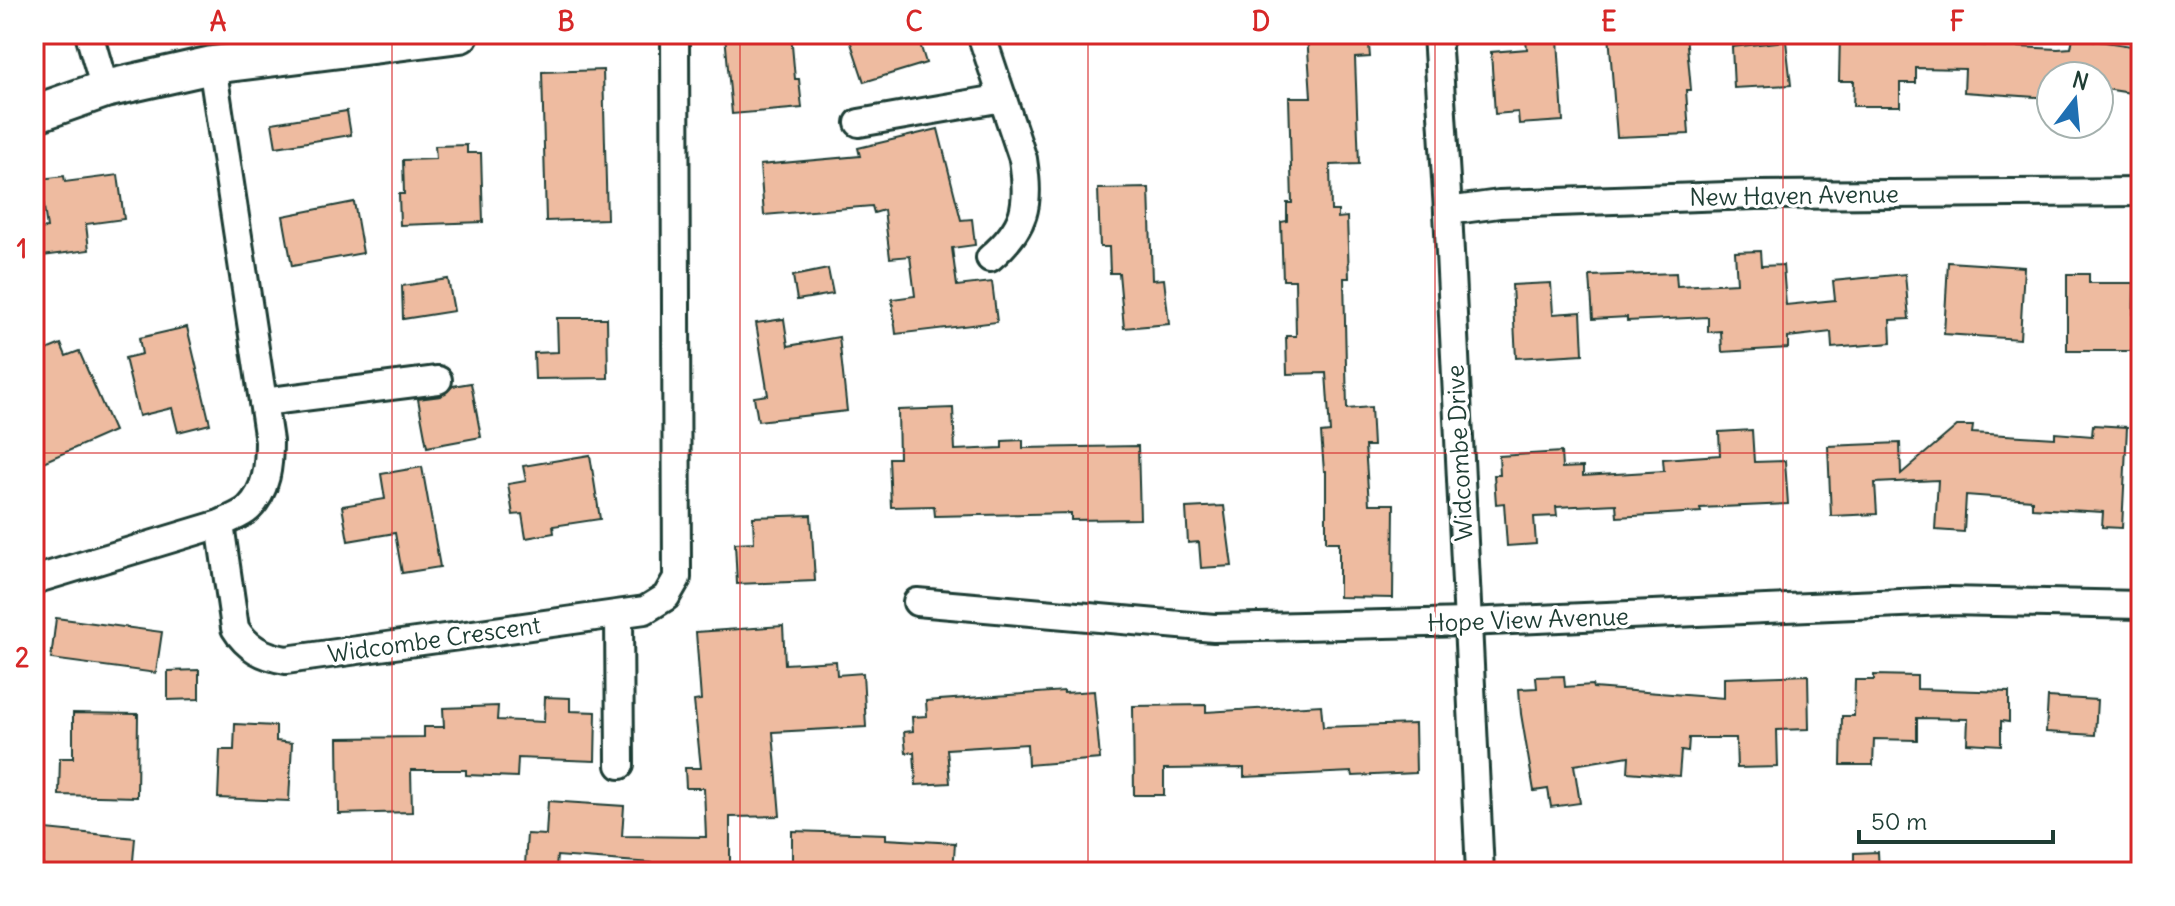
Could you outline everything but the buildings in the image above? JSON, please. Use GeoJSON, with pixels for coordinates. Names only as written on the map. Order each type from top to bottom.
{"type":"FeatureCollection","features":[{"type":"Feature","properties":{"kind":"street"},"geometry":{"type":"LineString","coordinates":[[89,34],[105,89]]}},
{"type":"Feature","properties":{"kind":"street"},"geometry":{"type":"LineString","coordinates":[[34,114],[105,89],[212,65],[460,34]]}},
{"type":"Feature","properties":{"kind":"street","name":"Widcombe Crescent"},"geometry":{"type":"LineString","coordinates":[[220,524],[235,628],[243,641],[270,657],[286,660],[645,610],[666,597],[677,578],[675,34]]}},
{"type":"Feature","properties":{"kind":"street"},"geometry":{"type":"LineString","coordinates":[[981,34],[1023,159],[1026,200],[1021,222],[1012,239],[990,258]]}},
{"type":"Feature","properties":{"kind":"street","name":"Widcombe Drive"},"geometry":{"type":"LineString","coordinates":[[1437,34],[1480,872]]}},
{"type":"Feature","properties":{"kind":"street"},"geometry":{"type":"LineString","coordinates":[[34,580],[220,524],[248,509],[263,487],[269,465],[269,441],[212,65]]}},
{"type":"Feature","properties":{"kind":"street"},"geometry":{"type":"LineString","coordinates":[[859,123],[1003,98]]}},
{"type":"Feature","properties":{"kind":"street","name":"New Haven Avenue"},"geometry":{"type":"LineString","coordinates":[[1448,211],[1499,204],[1756,195],[2141,192]]}},
{"type":"Feature","properties":{"kind":"street"},"geometry":{"type":"LineString","coordinates":[[263,402],[438,380]]}},
{"type":"Feature","properties":{"kind":"street","name":"Hope View Avenue"},"geometry":{"type":"LineString","coordinates":[[917,602],[1214,628],[1467,622],[1947,601],[2141,605]]}},
{"type":"Feature","properties":{"kind":"street"},"geometry":{"type":"LineString","coordinates":[[619,614],[620,765]]}}]}
